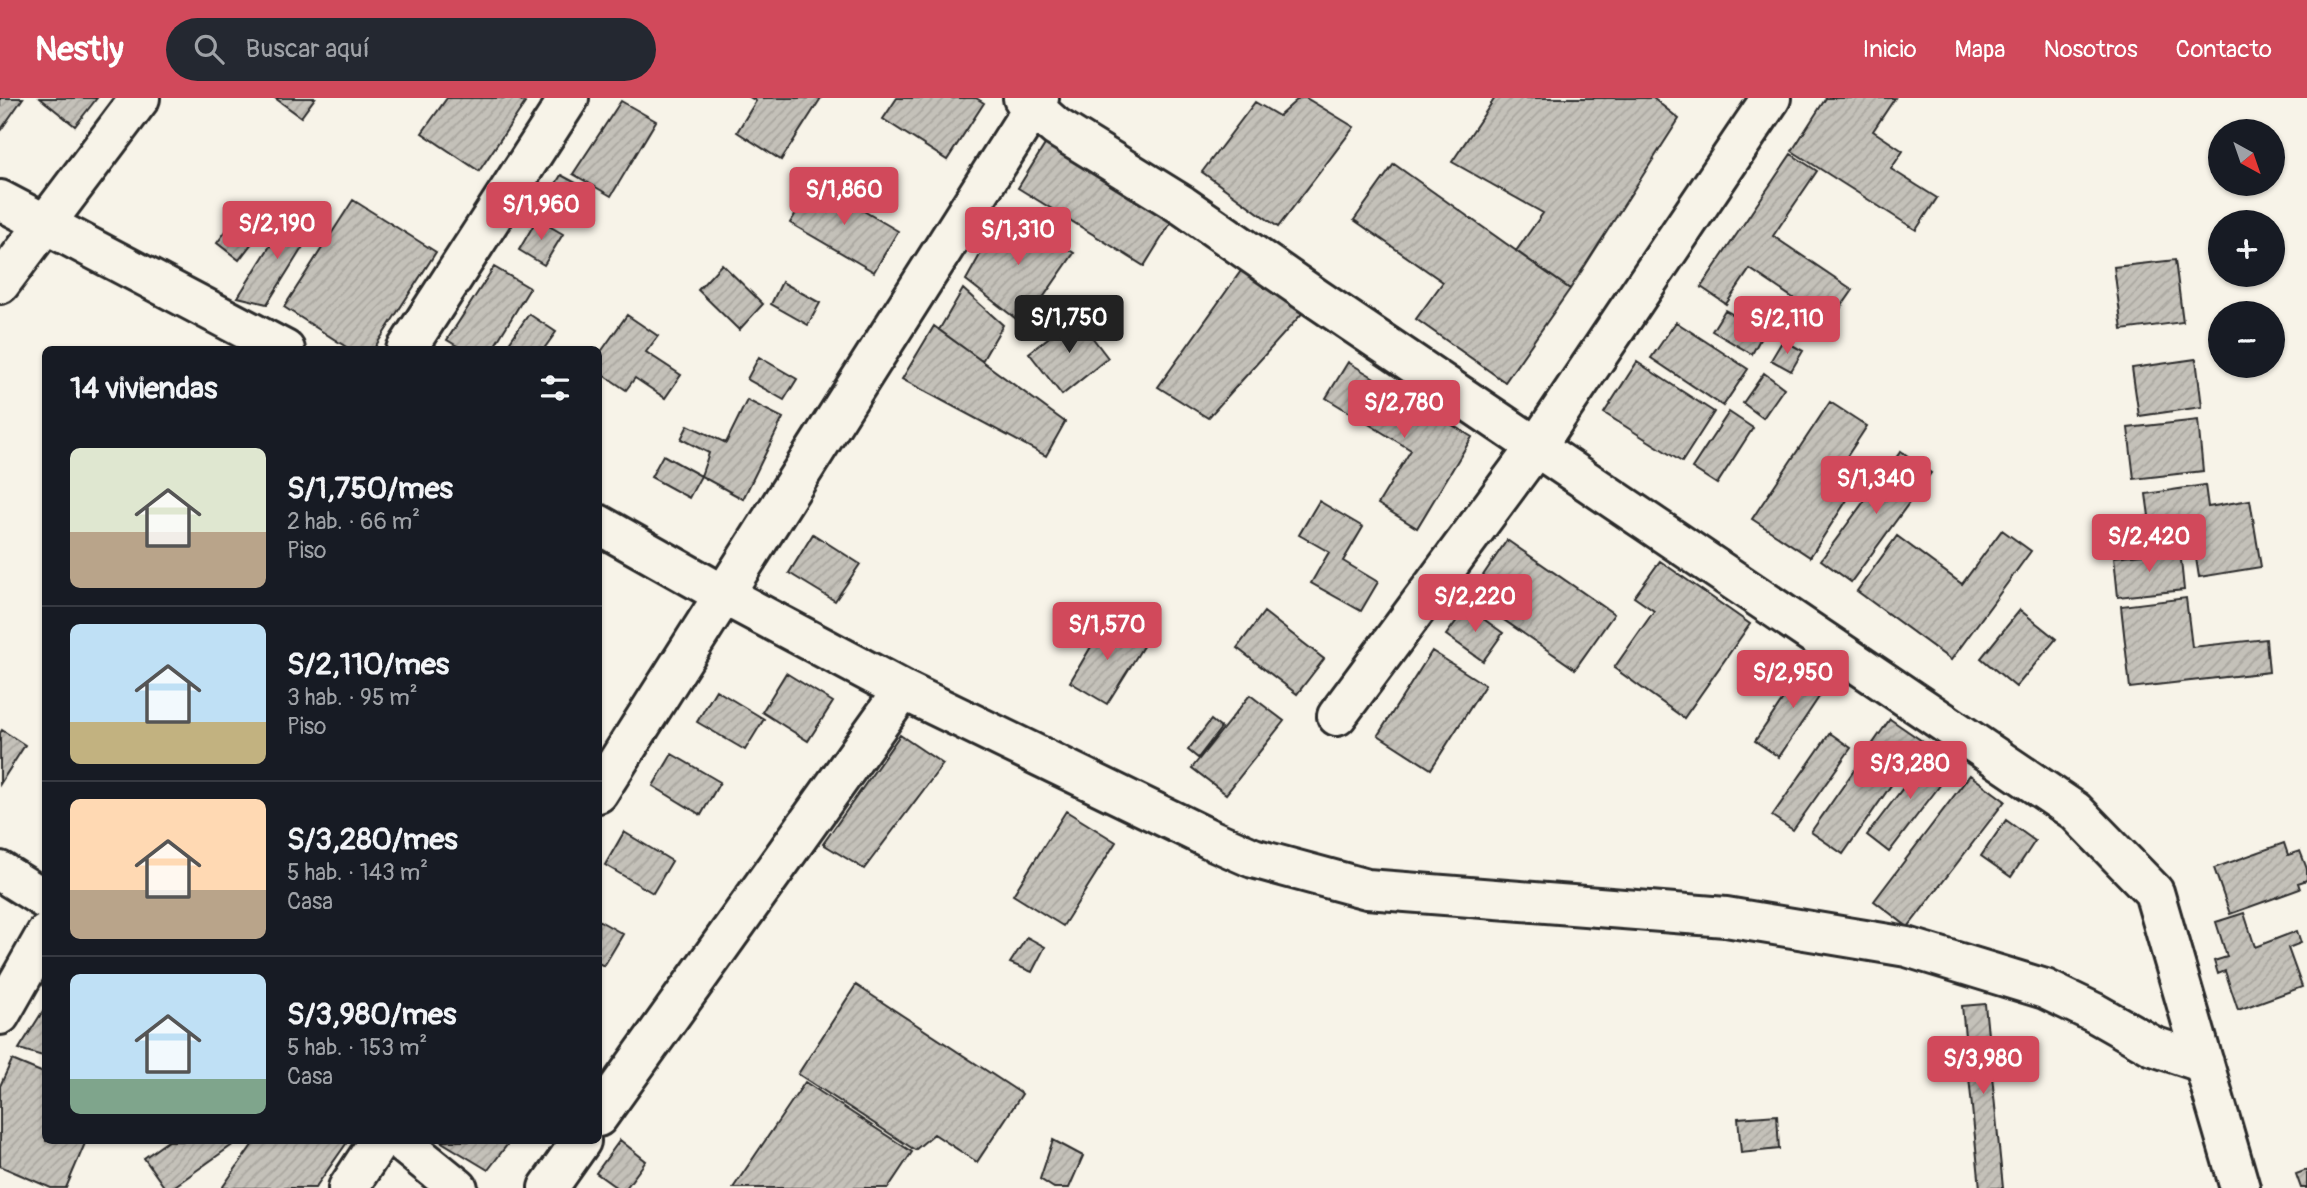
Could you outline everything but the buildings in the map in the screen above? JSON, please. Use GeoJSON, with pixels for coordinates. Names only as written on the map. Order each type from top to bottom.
{"type":"FeatureCollection","features":[{"type":"Feature","properties":{"kind":"street"},"geometry":{"type":"LineString","coordinates":[[0,284],[140,98]]}},
{"type":"Feature","properties":{"kind":"street"},"geometry":{"type":"LineString","coordinates":[[410,346],[569,98]]}},
{"type":"Feature","properties":{"kind":"street"},"geometry":{"type":"LineString","coordinates":[[1337,716],[1536,447],[1770,98]]}},
{"type":"Feature","properties":{"kind":"street"},"geometry":{"type":"LineString","coordinates":[[602,787],[1032,101],[1056,127],[1182,205],[2075,811],[2154,892],[2240,1188]]}},
{"type":"Feature","properties":{"kind":"street"},"geometry":{"type":"LineString","coordinates":[[0,200],[277,346]]}},
{"type":"Feature","properties":{"kind":"street"},"geometry":{"type":"LineString","coordinates":[[602,526],[903,690],[1253,858],[1367,889],[1727,917],[1907,947],[2045,989],[2095,1013],[2153,1046],[2204,1063]]}},
{"type":"Feature","properties":{"kind":"street"},"geometry":{"type":"LineString","coordinates":[[602,1111],[903,690]]}},
{"type":"Feature","properties":{"kind":"street"},"geometry":{"type":"LineString","coordinates":[[0,871],[42,897]]}},
{"type":"Feature","properties":{"kind":"street"},"geometry":{"type":"LineString","coordinates":[[0,1014],[42,941]]}},
{"type":"Feature","properties":{"kind":"street"},"geometry":{"type":"LineString","coordinates":[[348,1188],[377,1144]]}},
{"type":"Feature","properties":{"kind":"street"},"geometry":{"type":"LineString","coordinates":[[404,1144],[458,1188]]}},
{"type":"Feature","properties":{"kind":"street"},"geometry":{"type":"LineString","coordinates":[[548,1188],[579,1144]]}}]}
